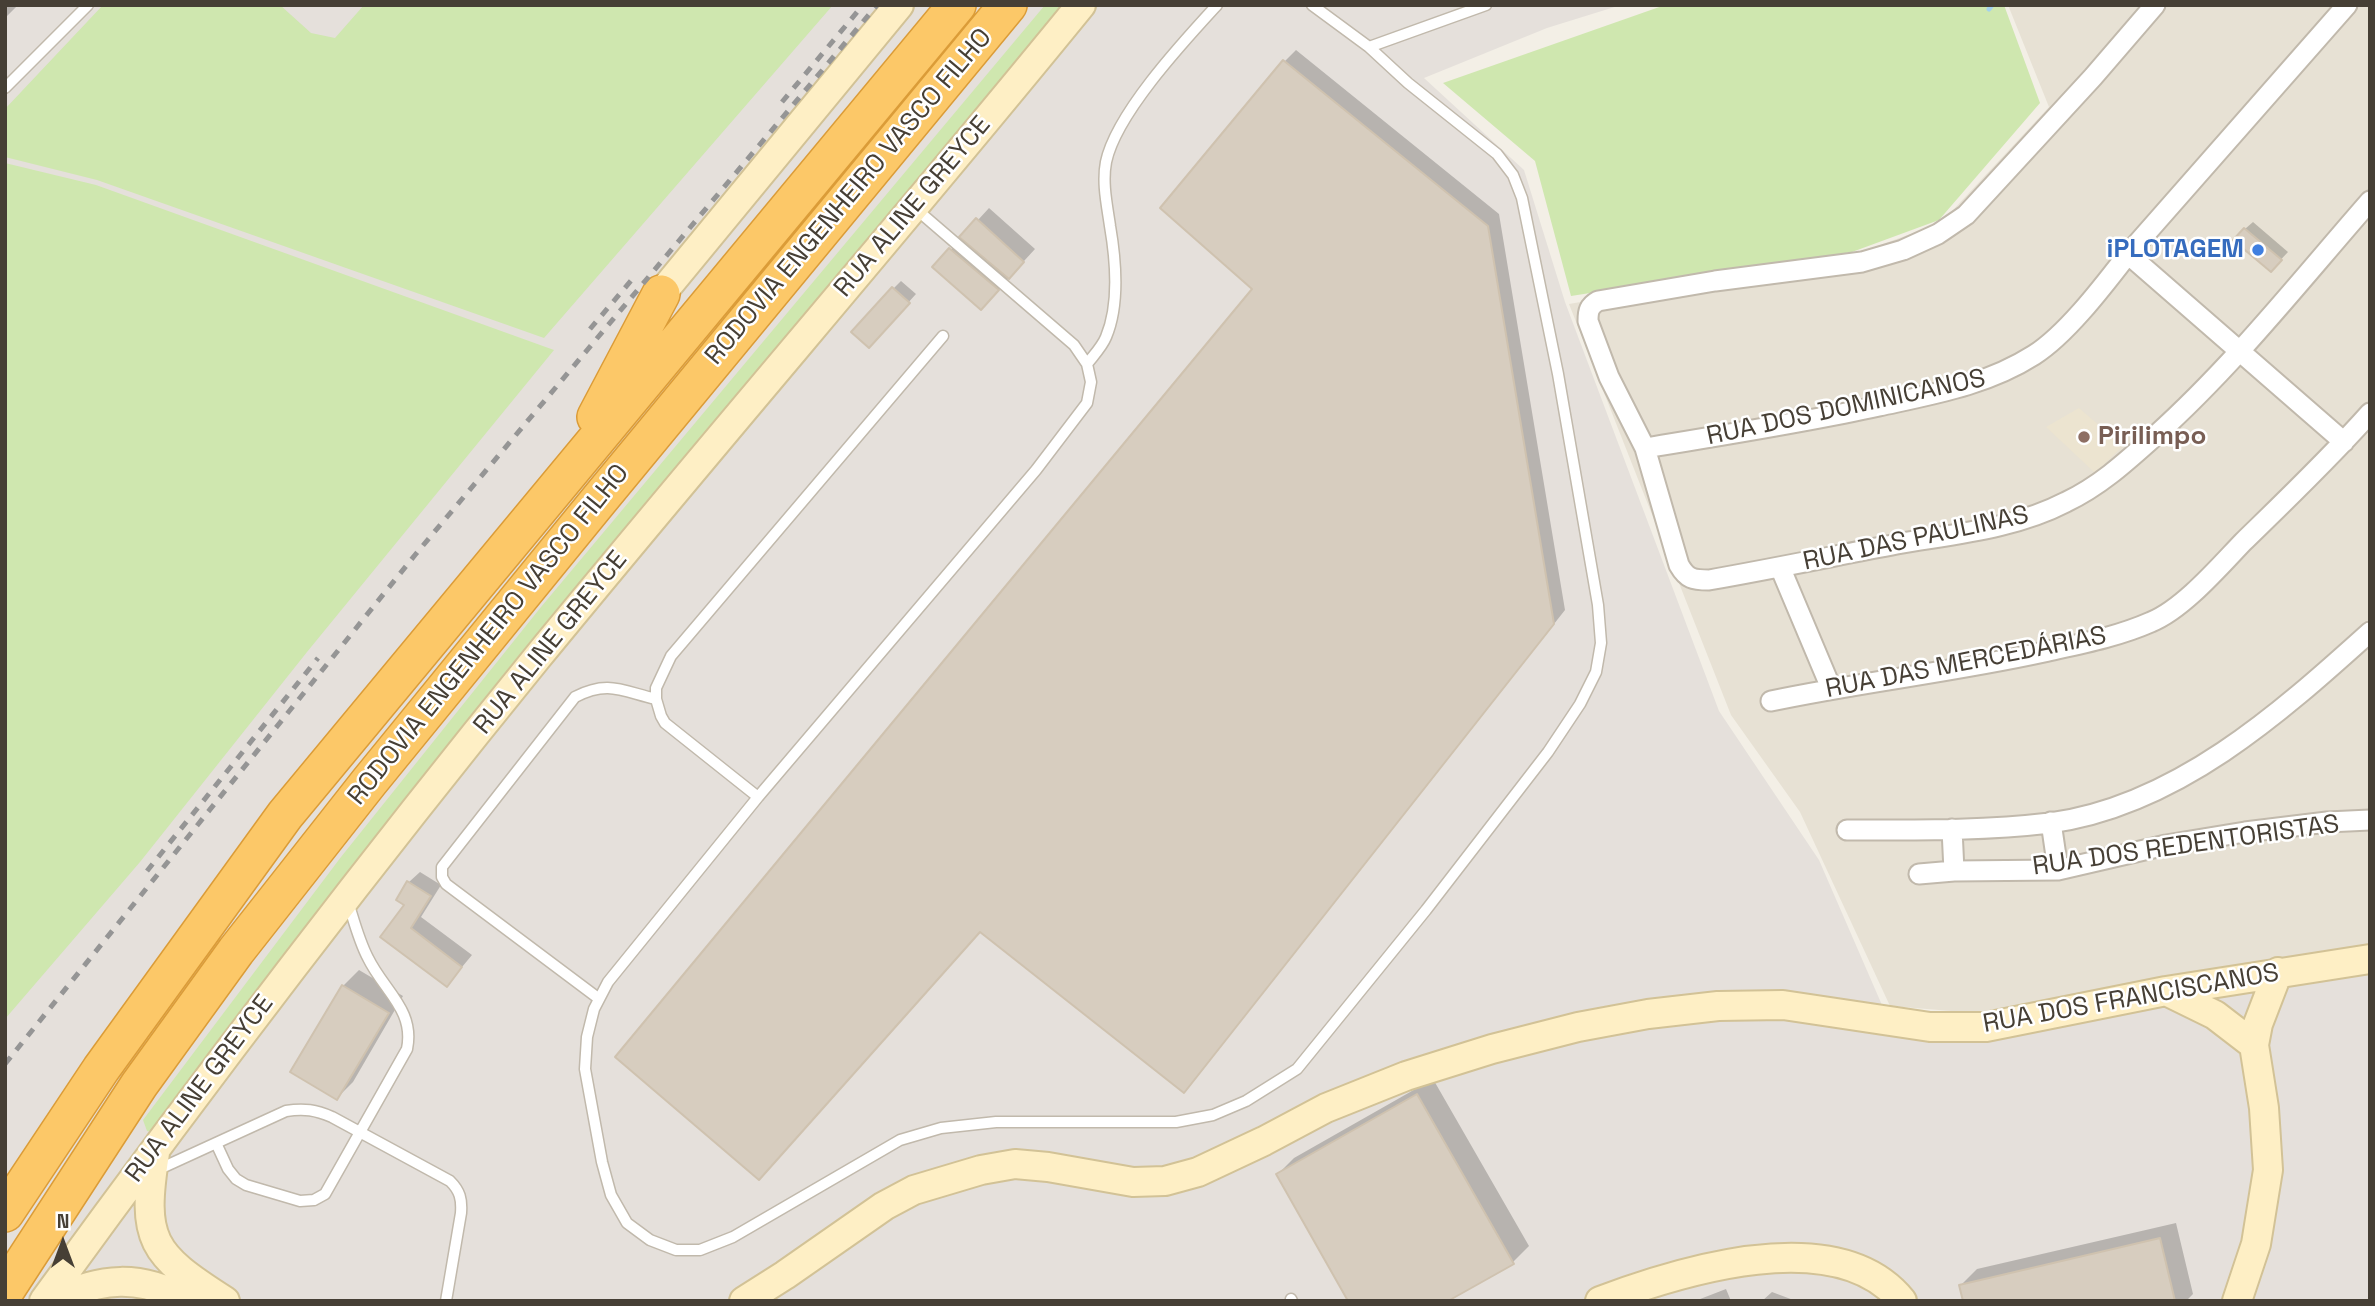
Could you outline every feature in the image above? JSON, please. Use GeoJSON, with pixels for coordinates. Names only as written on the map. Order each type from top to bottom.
{"type":"FeatureCollection","features":[{"type":"Feature","properties":{"kind":"highway","name":"RODOVIA ENGENHEIRO VASCO FILHO"},"geometry":{"type":"LineString","coordinates":[[5,1213],[101,1069],[285,815],[957,5]]}},
{"type":"Feature","properties":{"kind":"highway","name":"RODOVIA ENGENHEIRO VASCO FILHO"},"geometry":{"type":"LineString","coordinates":[[5,1291],[139,1085],[236,951],[369,782],[599,500],[1008,5]]}},
{"type":"Feature","properties":{"kind":"highway"},"geometry":{"type":"LineString","coordinates":[[551,493],[598,413],[661,294]]}},
{"type":"Feature","properties":{"kind":"main road"},"geometry":{"type":"LineString","coordinates":[[661,294],[899,5]]}},
{"type":"Feature","properties":{"kind":"main road","name":"RUA ALINE GREYCE"},"geometry":{"type":"LineString","coordinates":[[44,1301],[154,1159],[346,897],[537,659],[1081,5]]}},
{"type":"Feature","properties":{"kind":"main road","name":"RUA DOS FRANCISCANOS"},"geometry":{"type":"LineString","coordinates":[[744,1301],[884,1206],[914,1190],[981,1170],[1015,1164],[1133,1182],[1165,1181],[1198,1172],[1326,1108],[1406,1076],[1492,1049],[1578,1027],[1648,1014],[1718,1006],[1783,1004],[1930,1027],[1986,1027],[2166,991],[2370,959]]}},
{"type":"Feature","properties":{"kind":"main road"},"geometry":{"type":"LineString","coordinates":[[2237,1301],[2256,1244],[2268,1170],[2264,1108],[2254,1045],[2264,1006],[2278,972]]}},
{"type":"Feature","properties":{"kind":"main road"},"geometry":{"type":"LineString","coordinates":[[2166,991],[2215,1015],[2254,1045]]}},
{"type":"Feature","properties":{"kind":"main road"},"geometry":{"type":"LineString","coordinates":[[154,1159],[149,1216],[153,1237],[168,1259],[201,1286],[225,1301]]}},
{"type":"Feature","properties":{"kind":"main road"},"geometry":{"type":"LineString","coordinates":[[1600,1301],[1700,1269],[1765,1258],[1797,1258],[1836,1262],[1868,1274],[1902,1301]]}},
{"type":"Feature","properties":{"kind":"main road"},"geometry":{"type":"LineString","coordinates":[[53,1301],[84,1287],[127,1281],[147,1284],[187,1301]]}},
{"type":"Feature","properties":{"kind":"street"},"geometry":{"type":"LineString","coordinates":[[1644,448],[1609,377],[1588,321],[1588,313],[1594,303],[1715,281],[1862,262],[1903,250],[1938,234],[1966,215],[2155,5]]}},
{"type":"Feature","properties":{"kind":"street","name":"RUA DOS DOMINICANOS"},"geometry":{"type":"LineString","coordinates":[[1644,448],[1836,415],[1956,389],[1995,377],[2036,353],[2100,290],[2128,254],[2347,5]]}},
{"type":"Feature","properties":{"kind":"street","name":"RUA DAS PAULINAS"},"geometry":{"type":"LineString","coordinates":[[1644,448],[1679,565],[1693,580],[1709,580],[1780,567],[1980,530],[2029,518],[2066,503],[2097,485],[2184,410],[2240,351],[2370,201]]}},
{"type":"Feature","properties":{"kind":"street"},"geometry":{"type":"LineString","coordinates":[[2128,254],[2344,442]]}},
{"type":"Feature","properties":{"kind":"street","name":"RUA DAS MERCEDÁRIAS"},"geometry":{"type":"LineString","coordinates":[[1771,701],[1831,688],[2010,660],[2101,640],[2154,622],[2185,600],[2370,413]]}},
{"type":"Feature","properties":{"kind":"street"},"geometry":{"type":"LineString","coordinates":[[1780,567],[1831,688]]}},
{"type":"Feature","properties":{"kind":"street"},"geometry":{"type":"LineString","coordinates":[[1847,830],[1952,830],[2051,822],[2095,813],[2131,800],[2164,786],[2206,762],[2295,699],[2370,632]]}},
{"type":"Feature","properties":{"kind":"street","name":"RUA DOS REDENTORISTAS"},"geometry":{"type":"LineString","coordinates":[[1919,874],[2057,870],[2166,845],[2245,832],[2327,822],[2370,820]]}},
{"type":"Feature","properties":{"kind":"street"},"geometry":{"type":"LineString","coordinates":[[2051,822],[2057,870]]}},
{"type":"Feature","properties":{"kind":"street"},"geometry":{"type":"LineString","coordinates":[[1952,830],[1954,871]]}},
{"type":"Feature","properties":{"kind":"lane"},"geometry":{"type":"LineString","coordinates":[[5,88],[88,5]]}},
{"type":"Feature","properties":{"kind":"lane"},"geometry":{"type":"LineString","coordinates":[[1087,364],[1105,338],[1114,306],[1115,267],[1104,180],[1111,145],[1124,119],[1179,47],[1217,5]]}},
{"type":"Feature","properties":{"kind":"lane"},"geometry":{"type":"LineString","coordinates":[[913,206],[1074,345],[1087,364],[1091,382],[1087,403],[1043,461],[758,797],[608,982],[598,998],[587,1037],[585,1069],[597,1138],[611,1195],[627,1223],[650,1240],[676,1250],[700,1250],[733,1237],[900,1140],[941,1128],[996,1122],[1176,1122],[1213,1115],[1246,1101],[1297,1069],[1426,910],[1548,752],[1580,704],[1596,672],[1601,643],[1598,605],[1559,374],[1522,198],[1513,174],[1497,154],[1408,83],[1369,47],[1312,5]]}},
{"type":"Feature","properties":{"kind":"lane"},"geometry":{"type":"LineString","coordinates":[[1369,47],[1486,5]]}},
{"type":"Feature","properties":{"kind":"lane"},"geometry":{"type":"LineString","coordinates":[[758,797],[665,723],[656,699],[659,678],[671,656],[943,336]]}},
{"type":"Feature","properties":{"kind":"lane"},"geometry":{"type":"LineString","coordinates":[[598,998],[446,884],[442,877],[442,867],[575,697],[604,686],[656,699]]}},
{"type":"Feature","properties":{"kind":"lane"},"geometry":{"type":"LineString","coordinates":[[216,1143],[228,1169],[236,1179],[246,1185],[300,1201],[314,1200],[325,1194],[407,1049],[409,1038],[405,1014],[366,955],[346,897]]}},
{"type":"Feature","properties":{"kind":"lane"},"geometry":{"type":"LineString","coordinates":[[154,1159],[216,1143],[286,1111],[302,1108],[316,1110],[362,1132],[450,1181],[462,1199],[446,1301]]}},
{"type":"Feature","properties":{"kind":"shaded area"},"geometry":{"type":"Polygon","coordinates":[[[5,5],[1621,5],[1547,28],[1424,78],[1524,170],[1565,302],[1719,711],[1819,860],[1885,1012],[1987,1019],[2370,962],[2370,1301],[5,1301],[5,5]]]}},
{"type":"Feature","properties":{"kind":"shaded area"},"geometry":{"type":"Polygon","coordinates":[[[2008,5],[2370,5],[2370,951],[1988,1014],[1890,1006],[1800,812],[1731,715],[1569,304],[1855,254],[1941,223],[2049,107],[2008,5]]]}},
{"type":"Feature","properties":{"kind":"shaded area","name":"Pirilimpo"},"geometry":{"type":"Polygon","coordinates":[[[2079,408],[2123,446],[2095,473],[2046,427],[2079,408]]]}},
{"type":"Feature","properties":{"kind":"green space"},"geometry":{"type":"Polygon","coordinates":[[[103,5],[280,5],[311,33],[335,38],[364,5],[833,5],[544,338],[97,180],[5,157],[5,109],[103,5]]]}},
{"type":"Feature","properties":{"kind":"green space"},"geometry":{"type":"Polygon","coordinates":[[[1045,5],[1066,5],[151,1132],[147,1131],[143,1120],[341,857],[541,607],[1045,5]]]}},
{"type":"Feature","properties":{"kind":"green space"},"geometry":{"type":"Polygon","coordinates":[[[1665,5],[2004,5],[2040,103],[1939,220],[1852,252],[1571,296],[1535,161],[1443,83],[1665,5]]]}},
{"type":"Feature","properties":{"kind":"green space"},"geometry":{"type":"Polygon","coordinates":[[[5,163],[96,185],[554,350],[307,652],[140,862],[5,1019],[5,163]]]}},
{"type":"Feature","properties":{"kind":"building"},"geometry":{"type":"Polygon","coordinates":[[[1283,60],[1488,226],[1554,624],[1184,1093],[980,932],[759,1180],[615,1057],[1252,289],[1160,208],[1283,60]]]}},
{"type":"Feature","properties":{"kind":"building"},"geometry":{"type":"Polygon","coordinates":[[[976,218],[1024,262],[1009,279],[959,237],[976,218]]]}},
{"type":"Feature","properties":{"kind":"building","name":"iPLOTAGEM"},"geometry":{"type":"Polygon","coordinates":[[[2244,228],[2282,260],[2271,272],[2233,240],[2244,228]]]}},
{"type":"Feature","properties":{"kind":"building"},"geometry":{"type":"Polygon","coordinates":[[[949,248],[999,290],[981,310],[932,267],[949,248]]]}},
{"type":"Feature","properties":{"kind":"building"},"geometry":{"type":"Polygon","coordinates":[[[892,287],[910,303],[869,348],[851,332],[892,287]]]}},
{"type":"Feature","properties":{"kind":"building"},"geometry":{"type":"Polygon","coordinates":[[[407,881],[431,896],[411,928],[462,967],[447,987],[380,937],[404,905],[396,900],[407,881]]]}},
{"type":"Feature","properties":{"kind":"building"},"geometry":{"type":"Polygon","coordinates":[[[342,985],[389,1013],[337,1100],[290,1072],[342,985]]]}},
{"type":"Feature","properties":{"kind":"building"},"geometry":{"type":"Polygon","coordinates":[[[1417,1094],[1514,1264],[1448,1301],[1348,1301],[1276,1174],[1417,1094]]]}},
{"type":"Feature","properties":{"kind":"building"},"geometry":{"type":"Polygon","coordinates":[[[2160,1238],[2175,1301],[1963,1301],[1959,1285],[2160,1238]]]}},
{"type":"Feature","properties":{"kind":"waterway"},"geometry":{"type":"LineString","coordinates":[[1989,9],[1992,5]]}},
{"type":"Feature","properties":{"kind":"railway"},"geometry":{"type":"LineString","coordinates":[[782,102],[863,5]]}},
{"type":"Feature","properties":{"kind":"railway"},"geometry":{"type":"LineString","coordinates":[[5,1064],[415,555],[877,5]]}},
{"type":"Feature","properties":{"kind":"railway"},"geometry":{"type":"LineString","coordinates":[[590,329],[635,276]]}},
{"type":"Feature","properties":{"kind":"railway"},"geometry":{"type":"LineString","coordinates":[[147,871],[318,658]]}},
{"type":"Feature","properties":{"kind":"place","name":"iPLOTAGEM"},"geometry":{"type":"Point","coordinates":[2258,250]}},
{"type":"Feature","properties":{"kind":"place","name":"Pirilimpo"},"geometry":{"type":"Point","coordinates":[2084,437]}}]}
